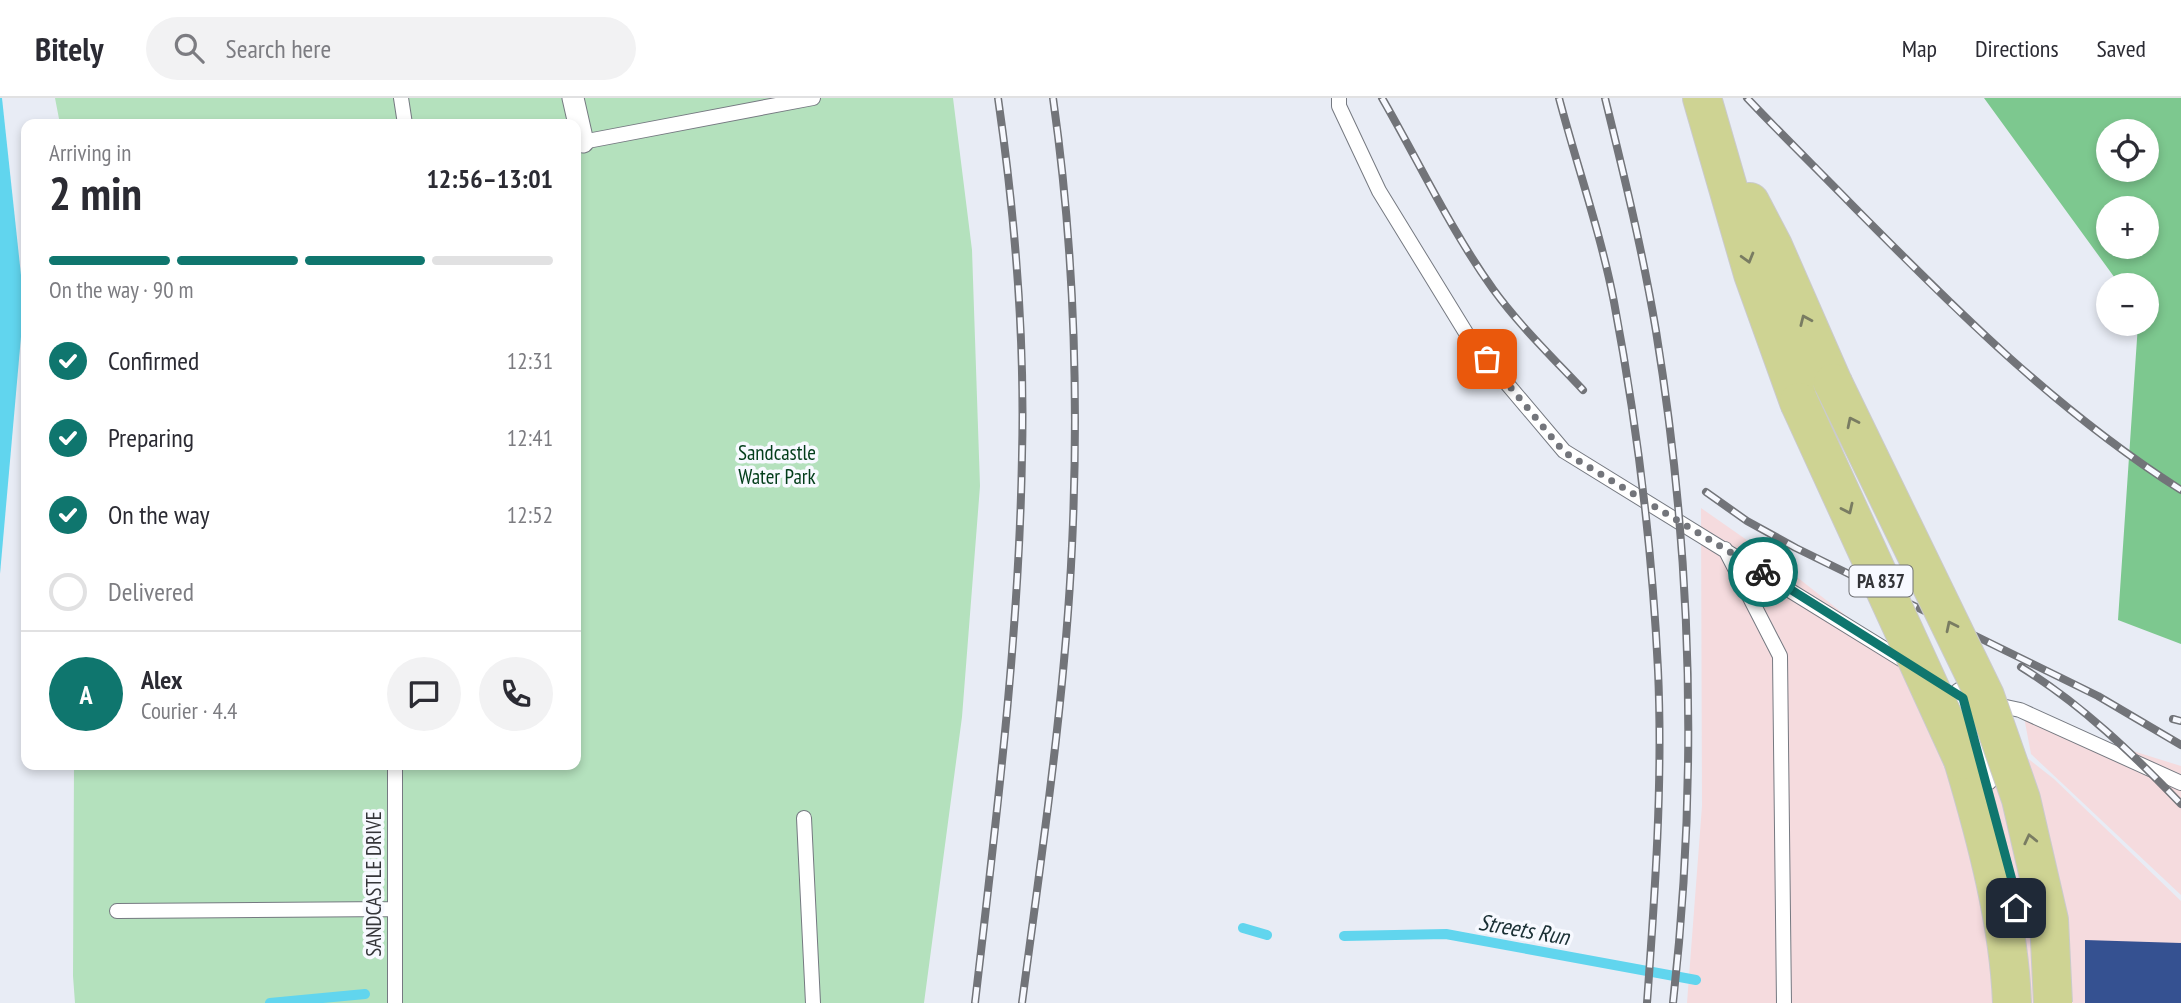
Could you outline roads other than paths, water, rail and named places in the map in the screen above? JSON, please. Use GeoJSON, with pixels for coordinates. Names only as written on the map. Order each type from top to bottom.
{"type":"FeatureCollection","features":[{"type":"Feature","properties":{"kind":"main road","name":"PA 837"},"geometry":{"type":"LineString","coordinates":[[1706,110],[1773,246],[1833,383],[1985,696],[2021,800],[2049,920],[2053,1003]]}},
{"type":"Feature","properties":{"kind":"main road","name":"PA 837"},"geometry":{"type":"LineString","coordinates":[[1706,110],[1753,274],[1799,402],[1963,761],[1987,838],[2011,974],[2012,1003]]}},
{"type":"Feature","properties":{"kind":"street"},"geometry":{"type":"LineString","coordinates":[[573,98],[576,119]]}},
{"type":"Feature","properties":{"kind":"street"},"geometry":{"type":"LineString","coordinates":[[1952,690],[2013,884],[2028,1003]]}},
{"type":"Feature","properties":{"kind":"lane"},"geometry":{"type":"LineString","coordinates":[[401,98],[404,119]]}},
{"type":"Feature","properties":{"kind":"lane"},"geometry":{"type":"LineString","coordinates":[[581,143],[813,98]]}},
{"type":"Feature","properties":{"kind":"lane"},"geometry":{"type":"LineString","coordinates":[[1339,98],[1339,106],[1379,191],[1471,341],[1564,452],[1952,690],[2020,710],[2181,783]]}},
{"type":"Feature","properties":{"kind":"lane"},"geometry":{"type":"LineString","coordinates":[[1724,548],[1780,656],[1784,1003]]}},
{"type":"Feature","properties":{"kind":"lane","name":"SANDCASTLE DRIVE"},"geometry":{"type":"LineString","coordinates":[[395,770],[395,1003]]}},
{"type":"Feature","properties":{"kind":"lane"},"geometry":{"type":"LineString","coordinates":[[804,818],[813,1003]]}},
{"type":"Feature","properties":{"kind":"lane"},"geometry":{"type":"LineString","coordinates":[[117,911],[393,909]]}},
{"type":"Feature","properties":{"kind":"water"},"geometry":{"type":"Polygon","coordinates":[[[2,98],[21,275],[21,337],[0,574],[2,98]]]}},
{"type":"Feature","properties":{"kind":"waterway","name":"Streets Run"},"geometry":{"type":"LineString","coordinates":[[1243,928],[1267,935]]}},
{"type":"Feature","properties":{"kind":"waterway","name":"Streets Run"},"geometry":{"type":"LineString","coordinates":[[1344,936],[1446,934],[1696,980]]}},
{"type":"Feature","properties":{"kind":"waterway","name":"Streets Run"},"geometry":{"type":"LineString","coordinates":[[270,1003],[365,994]]}},
{"type":"Feature","properties":{"kind":"railway"},"geometry":{"type":"LineString","coordinates":[[975,1003],[1011,662],[1022,456],[1018,276],[998,98]]}},
{"type":"Feature","properties":{"kind":"railway"},"geometry":{"type":"LineString","coordinates":[[1022,1003],[1064,661],[1074,490],[1073,321],[1066,209],[1053,98]]}},
{"type":"Feature","properties":{"kind":"railway"},"geometry":{"type":"LineString","coordinates":[[1382,98],[1477,266],[1525,328],[1583,390]]}},
{"type":"Feature","properties":{"kind":"railway"},"geometry":{"type":"LineString","coordinates":[[1559,98],[1609,276],[1630,394],[1648,531],[1658,670],[1660,753],[1647,1003]]}},
{"type":"Feature","properties":{"kind":"railway"},"geometry":{"type":"LineString","coordinates":[[1605,98],[1639,243],[1656,331],[1668,414],[1684,582],[1688,750],[1686,835],[1673,1003]]}},
{"type":"Feature","properties":{"kind":"railway"},"geometry":{"type":"LineString","coordinates":[[1747,98],[1932,285],[2010,358],[2092,427],[2181,490]]}},
{"type":"Feature","properties":{"kind":"railway"},"geometry":{"type":"LineString","coordinates":[[1706,492],[1747,521],[1796,548],[2098,696],[2181,745]]}},
{"type":"Feature","properties":{"kind":"railway"},"geometry":{"type":"LineString","coordinates":[[2021,667],[2065,697],[2106,731],[2181,804]]}},
{"type":"Feature","properties":{"kind":"railway"},"geometry":{"type":"LineString","coordinates":[[2173,719],[2181,721]]}},
{"type":"Feature","properties":{"kind":"park label","name":"Sandcastle Water Park"},"geometry":{"type":"Point","coordinates":[777,464]}}]}
